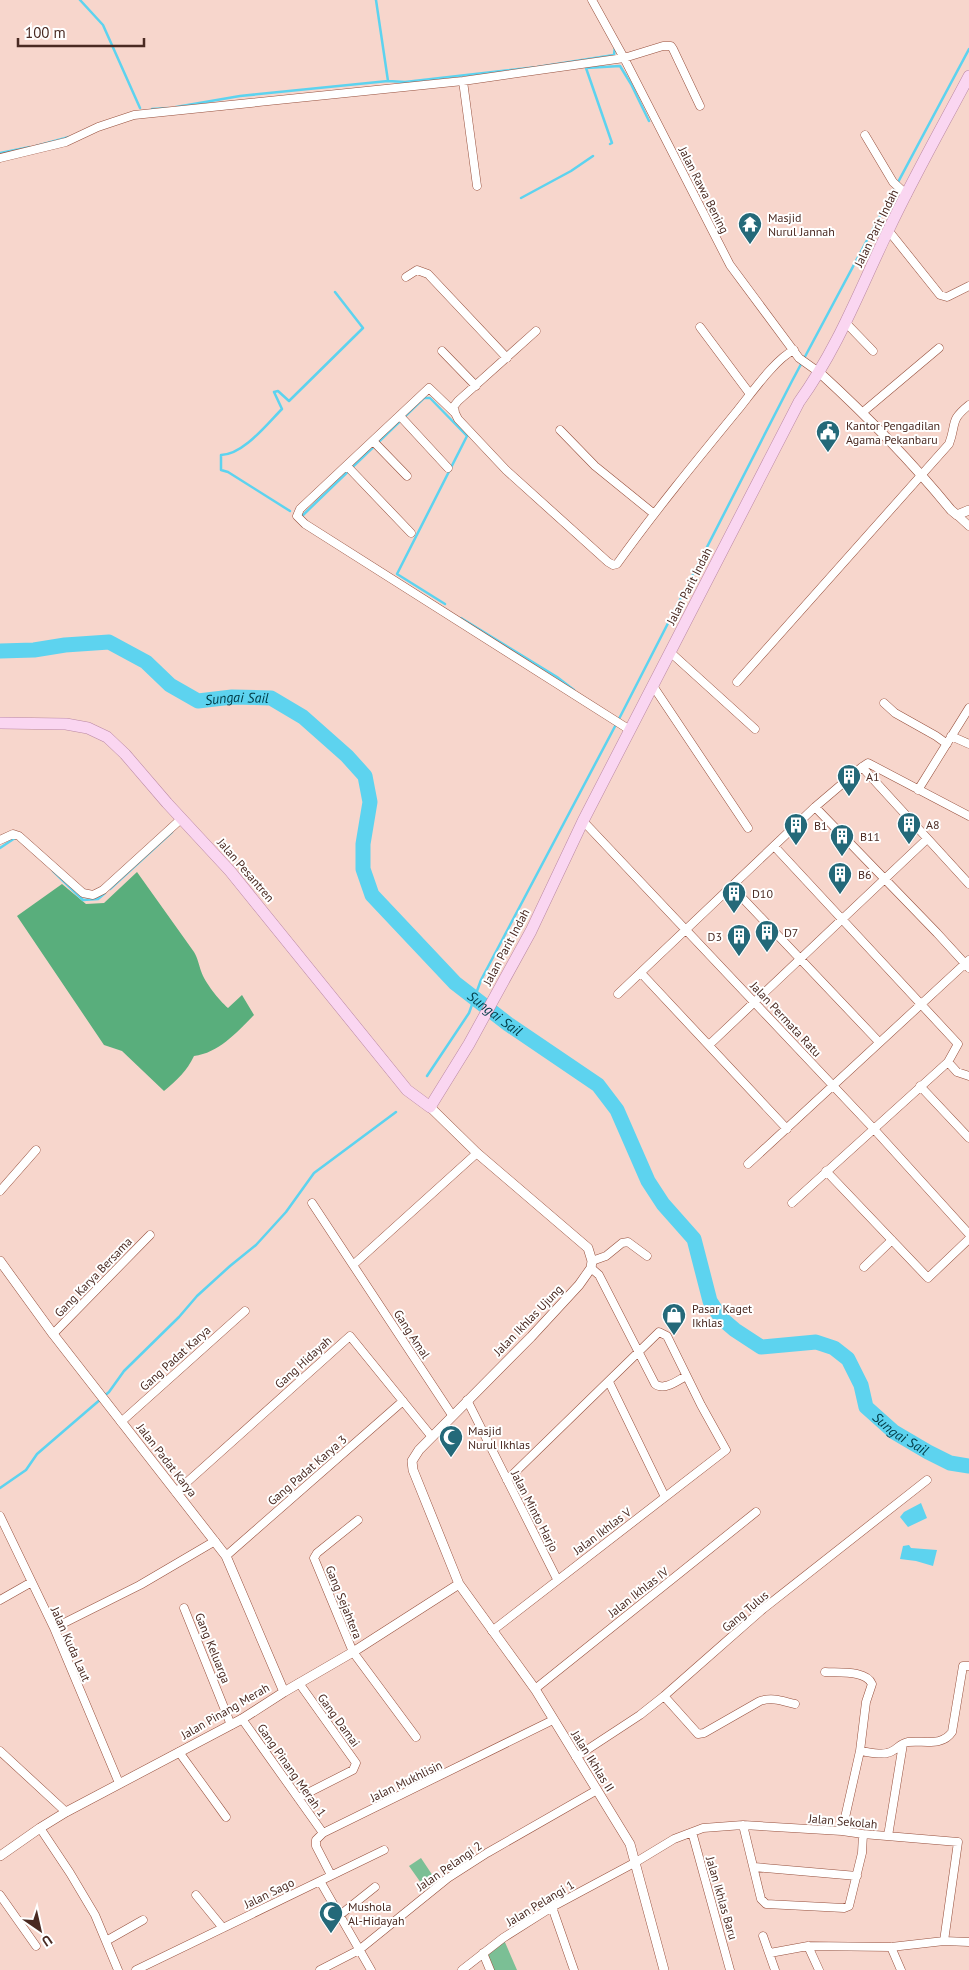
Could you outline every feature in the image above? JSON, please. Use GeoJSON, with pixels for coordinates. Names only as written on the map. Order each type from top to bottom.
{"type":"FeatureCollection","features":[{"type":"Feature","properties":{"kind":"main road","name":"Jalan Parit Indah"},"geometry":{"type":"LineString","coordinates":[[430,1107],[469,1044],[532,931],[626,728],[652,686],[799,402],[820,373],[846,324],[904,193],[969,76]]}},
{"type":"Feature","properties":{"kind":"main road","name":"Jalan Pesantren"},"geometry":{"type":"LineString","coordinates":[[0,723],[66,724],[88,728],[107,737],[126,754],[181,819],[248,893],[407,1090],[430,1107]]}},
{"type":"Feature","properties":{"kind":"street","name":"Jalan Rawa Bening"},"geometry":{"type":"LineString","coordinates":[[592,0],[624,58],[730,265],[799,358],[820,373]]}},
{"type":"Feature","properties":{"kind":"street"},"geometry":{"type":"LineString","coordinates":[[0,158],[66,142],[98,127],[134,115],[463,81],[624,58],[663,46],[671,46],[700,106]]}},
{"type":"Feature","properties":{"kind":"street"},"geometry":{"type":"LineString","coordinates":[[463,81],[477,186]]}},
{"type":"Feature","properties":{"kind":"street"},"geometry":{"type":"LineString","coordinates":[[865,135],[893,182],[904,193]]}},
{"type":"Feature","properties":{"kind":"street"},"geometry":{"type":"LineString","coordinates":[[888,230],[940,295],[947,297],[969,286]]}},
{"type":"Feature","properties":{"kind":"street"},"geometry":{"type":"LineString","coordinates":[[406,277],[417,270],[428,274],[507,358]]}},
{"type":"Feature","properties":{"kind":"street"},"geometry":{"type":"LineString","coordinates":[[846,324],[872,351]]}},
{"type":"Feature","properties":{"kind":"street"},"geometry":{"type":"LineString","coordinates":[[700,326],[750,394]]}},
{"type":"Feature","properties":{"kind":"street"},"geometry":{"type":"LineString","coordinates":[[455,414],[454,406],[536,331]]}},
{"type":"Feature","properties":{"kind":"street"},"geometry":{"type":"LineString","coordinates":[[863,412],[939,348]]}},
{"type":"Feature","properties":{"kind":"street"},"geometry":{"type":"LineString","coordinates":[[626,728],[299,519],[298,512],[429,388],[506,470],[610,564],[617,564],[653,513],[750,394],[783,356],[794,350]]}},
{"type":"Feature","properties":{"kind":"street"},"geometry":{"type":"LineString","coordinates":[[442,351],[476,386]]}},
{"type":"Feature","properties":{"kind":"street"},"geometry":{"type":"LineString","coordinates":[[820,373],[863,412],[922,474],[951,510],[969,526]]}},
{"type":"Feature","properties":{"kind":"street"},"geometry":{"type":"LineString","coordinates":[[737,682],[949,444],[954,421],[959,413],[969,405]]}},
{"type":"Feature","properties":{"kind":"street"},"geometry":{"type":"LineString","coordinates":[[400,416],[448,468]]}},
{"type":"Feature","properties":{"kind":"street"},"geometry":{"type":"LineString","coordinates":[[560,430],[595,466],[646,510],[653,513]]}},
{"type":"Feature","properties":{"kind":"street"},"geometry":{"type":"LineString","coordinates":[[373,441],[407,476]]}},
{"type":"Feature","properties":{"kind":"street"},"geometry":{"type":"LineString","coordinates":[[347,466],[411,533]]}},
{"type":"Feature","properties":{"kind":"street"},"geometry":{"type":"LineString","coordinates":[[957,515],[969,510]]}},
{"type":"Feature","properties":{"kind":"street"},"geometry":{"type":"LineString","coordinates":[[670,652],[755,729]]}},
{"type":"Feature","properties":{"kind":"street"},"geometry":{"type":"LineString","coordinates":[[652,686],[748,828]]}},
{"type":"Feature","properties":{"kind":"street"},"geometry":{"type":"LineString","coordinates":[[884,703],[894,713],[947,744]]}},
{"type":"Feature","properties":{"kind":"street"},"geometry":{"type":"LineString","coordinates":[[918,790],[969,708]]}},
{"type":"Feature","properties":{"kind":"street"},"geometry":{"type":"LineString","coordinates":[[952,736],[969,744]]}},
{"type":"Feature","properties":{"kind":"street"},"geometry":{"type":"LineString","coordinates":[[618,994],[815,807],[862,767],[868,764],[969,816]]}},
{"type":"Feature","properties":{"kind":"street"},"geometry":{"type":"LineString","coordinates":[[862,767],[969,884]]}},
{"type":"Feature","properties":{"kind":"street"},"geometry":{"type":"LineString","coordinates":[[748,1164],[833,1087],[878,1042],[968,964],[815,807]]}},
{"type":"Feature","properties":{"kind":"street"},"geometry":{"type":"LineString","coordinates":[[0,840],[13,834],[19,836],[83,893],[93,895],[103,890],[181,819]]}},
{"type":"Feature","properties":{"kind":"street","name":"Jalan Permata Ratu"},"geometry":{"type":"LineString","coordinates":[[583,821],[873,1128],[969,1234]]}},
{"type":"Feature","properties":{"kind":"street"},"geometry":{"type":"LineString","coordinates":[[709,1045],[927,839]]}},
{"type":"Feature","properties":{"kind":"street"},"geometry":{"type":"LineString","coordinates":[[774,846],[958,1044],[948,1062],[792,1203]]}},
{"type":"Feature","properties":{"kind":"street"},"geometry":{"type":"LineString","coordinates":[[732,887],[878,1042]]}},
{"type":"Feature","properties":{"kind":"street"},"geometry":{"type":"LineString","coordinates":[[640,973],[787,1129]]}},
{"type":"Feature","properties":{"kind":"street"},"geometry":{"type":"LineString","coordinates":[[948,1062],[957,1072],[969,1076]]}},
{"type":"Feature","properties":{"kind":"street"},"geometry":{"type":"LineString","coordinates":[[920,1086],[969,1138]]}},
{"type":"Feature","properties":{"kind":"street"},"geometry":{"type":"LineString","coordinates":[[430,1107],[477,1153],[588,1248],[592,1264],[640,1352],[655,1384],[664,1387],[686,1376],[667,1336],[659,1332],[640,1352],[507,1480]]}},
{"type":"Feature","properties":{"kind":"street"},"geometry":{"type":"LineString","coordinates":[[0,1191],[36,1150]]}},
{"type":"Feature","properties":{"kind":"street"},"geometry":{"type":"LineString","coordinates":[[353,1265],[477,1153]]}},
{"type":"Feature","properties":{"kind":"street"},"geometry":{"type":"LineString","coordinates":[[826,1171],[928,1278],[969,1239]]}},
{"type":"Feature","properties":{"kind":"street","name":"Gang Amal"},"geometry":{"type":"LineString","coordinates":[[312,1203],[452,1415]]}},
{"type":"Feature","properties":{"kind":"street","name":"Gang Karya Bersama"},"geometry":{"type":"LineString","coordinates":[[53,1334],[150,1235]]}},
{"type":"Feature","properties":{"kind":"street"},"geometry":{"type":"LineString","coordinates":[[864,1267],[892,1240]]}},
{"type":"Feature","properties":{"kind":"street"},"geometry":{"type":"LineString","coordinates":[[592,1264],[622,1243],[628,1242],[647,1256]]}},
{"type":"Feature","properties":{"kind":"street","name":"Jalan Padat Karya"},"geometry":{"type":"LineString","coordinates":[[0,1261],[53,1334],[226,1556],[284,1692]]}},
{"type":"Feature","properties":{"kind":"street","name":"Jalan Ikhlas Ujung"},"geometry":{"type":"LineString","coordinates":[[459,1584],[413,1470],[412,1461],[432,1436],[531,1337],[579,1285],[592,1264]]}},
{"type":"Feature","properties":{"kind":"street","name":"Gang Padat Karya"},"geometry":{"type":"LineString","coordinates":[[121,1422],[245,1311]]}},
{"type":"Feature","properties":{"kind":"street","name":"Gang Hidayah"},"geometry":{"type":"LineString","coordinates":[[176,1492],[350,1336],[432,1436]]}},
{"type":"Feature","properties":{"kind":"street","name":"Jalan Ikhlas V"},"geometry":{"type":"LineString","coordinates":[[492,1631],[726,1450],[686,1376]]}},
{"type":"Feature","properties":{"kind":"street"},"geometry":{"type":"LineString","coordinates":[[608,1382],[665,1496]]}},
{"type":"Feature","properties":{"kind":"street","name":"Jalan Minto Harjo"},"geometry":{"type":"LineString","coordinates":[[467,1400],[557,1579]]}},
{"type":"Feature","properties":{"kind":"street","name":"Gang Padat Karya 3"},"geometry":{"type":"LineString","coordinates":[[226,1556],[403,1401]]}},
{"type":"Feature","properties":{"kind":"street","name":"Gang Tulus"},"geometry":{"type":"LineString","coordinates":[[576,1757],[640,1715],[763,1609],[926,1480]]}},
{"type":"Feature","properties":{"kind":"street","name":"Jalan Ikhlas IV"},"geometry":{"type":"LineString","coordinates":[[534,1689],[756,1512]]}},
{"type":"Feature","properties":{"kind":"street","name":"Jalan Kuda Laut"},"geometry":{"type":"LineString","coordinates":[[0,1516],[30,1582],[54,1628],[119,1782]]}},
{"type":"Feature","properties":{"kind":"street","name":"Gang Sejahtera"},"geometry":{"type":"LineString","coordinates":[[353,1652],[314,1558],[317,1553],[358,1520]]}},
{"type":"Feature","properties":{"kind":"street"},"geometry":{"type":"LineString","coordinates":[[54,1628],[140,1585],[215,1541]]}},
{"type":"Feature","properties":{"kind":"street"},"geometry":{"type":"LineString","coordinates":[[0,1600],[30,1582]]}},
{"type":"Feature","properties":{"kind":"street","name":"Jalan Ikhlas II"},"geometry":{"type":"LineString","coordinates":[[459,1584],[534,1689],[630,1844],[664,1970]]}},
{"type":"Feature","properties":{"kind":"street","name":"Jalan Pinang Merah"},"geometry":{"type":"LineString","coordinates":[[0,1856],[66,1812],[119,1782],[242,1719],[353,1652],[459,1584]]}},
{"type":"Feature","properties":{"kind":"street","name":"Gang Keluarga"},"geometry":{"type":"LineString","coordinates":[[184,1608],[231,1725]]}},
{"type":"Feature","properties":{"kind":"street"},"geometry":{"type":"LineString","coordinates":[[353,1652],[416,1737]]}},
{"type":"Feature","properties":{"kind":"street"},"geometry":{"type":"LineString","coordinates":[[860,1751],[885,1754],[892,1752],[903,1744],[940,1741],[949,1736],[952,1732],[963,1666],[969,1666]]}},
{"type":"Feature","properties":{"kind":"street"},"geometry":{"type":"LineString","coordinates":[[826,1672],[862,1675],[870,1680],[872,1684],[864,1708],[860,1751],[842,1831]]}},
{"type":"Feature","properties":{"kind":"street","name":"Gang Damai"},"geometry":{"type":"LineString","coordinates":[[298,1798],[353,1770],[356,1763],[299,1683]]}},
{"type":"Feature","properties":{"kind":"street"},"geometry":{"type":"LineString","coordinates":[[664,1696],[698,1734],[704,1733],[767,1698],[795,1704]]}},
{"type":"Feature","properties":{"kind":"street","name":"Gang Pinang Merah 1"},"geometry":{"type":"LineString","coordinates":[[242,1719],[323,1833]]}},
{"type":"Feature","properties":{"kind":"street","name":"Jalan Mukhlisin"},"geometry":{"type":"LineString","coordinates":[[323,1833],[553,1720]]}},
{"type":"Feature","properties":{"kind":"street"},"geometry":{"type":"LineString","coordinates":[[888,1836],[903,1744]]}},
{"type":"Feature","properties":{"kind":"street"},"geometry":{"type":"LineString","coordinates":[[0,1751],[66,1812]]}},
{"type":"Feature","properties":{"kind":"street"},"geometry":{"type":"LineString","coordinates":[[179,1752],[226,1817]]}},
{"type":"Feature","properties":{"kind":"street","name":"Jalan Pelangi 2"},"geometry":{"type":"LineString","coordinates":[[320,1970],[359,1950],[448,1878],[487,1853],[597,1790]]}},
{"type":"Feature","properties":{"kind":"street"},"geometry":{"type":"LineString","coordinates":[[743,1825],[761,1899],[766,1904],[844,1908],[848,1906],[851,1902],[862,1853],[863,1834]]}},
{"type":"Feature","properties":{"kind":"street","name":"Jalan Sekolah"},"geometry":{"type":"LineString","coordinates":[[636,1862],[674,1839],[702,1828],[743,1825],[842,1831],[958,1842],[944,1941]]}},
{"type":"Feature","properties":{"kind":"street"},"geometry":{"type":"LineString","coordinates":[[40,1828],[91,1908],[118,1970]]}},
{"type":"Feature","properties":{"kind":"street","name":"Jalan Ikhlas Baru"},"geometry":{"type":"LineString","coordinates":[[692,1832],[730,1970]]}},
{"type":"Feature","properties":{"kind":"street"},"geometry":{"type":"LineString","coordinates":[[323,1833],[316,1840],[316,1846],[331,1875]]}},
{"type":"Feature","properties":{"kind":"street"},"geometry":{"type":"LineString","coordinates":[[372,1970],[320,1882],[384,1850]]}},
{"type":"Feature","properties":{"kind":"street","name":"Jalan Pelangi 1"},"geometry":{"type":"LineString","coordinates":[[462,1970],[483,1953],[552,1907],[636,1862]]}},
{"type":"Feature","properties":{"kind":"street"},"geometry":{"type":"LineString","coordinates":[[754,1867],[857,1876]]}},
{"type":"Feature","properties":{"kind":"street","name":"Jalan Sago"},"geometry":{"type":"LineString","coordinates":[[136,1970],[320,1882]]}},
{"type":"Feature","properties":{"kind":"street"},"geometry":{"type":"LineString","coordinates":[[340,1915],[375,1887]]}},
{"type":"Feature","properties":{"kind":"street"},"geometry":{"type":"LineString","coordinates":[[0,1894],[36,1946]]}},
{"type":"Feature","properties":{"kind":"street"},"geometry":{"type":"LineString","coordinates":[[196,1894],[223,1928]]}},
{"type":"Feature","properties":{"kind":"street"},"geometry":{"type":"LineString","coordinates":[[552,1907],[574,1970]]}},
{"type":"Feature","properties":{"kind":"street"},"geometry":{"type":"LineString","coordinates":[[106,1941],[143,1920]]}},
{"type":"Feature","properties":{"kind":"street"},"geometry":{"type":"LineString","coordinates":[[763,1936],[775,1970]]}},
{"type":"Feature","properties":{"kind":"street"},"geometry":{"type":"LineString","coordinates":[[770,1953],[808,1946],[891,1947],[944,1941],[969,1942]]}},
{"type":"Feature","properties":{"kind":"street"},"geometry":{"type":"LineString","coordinates":[[808,1946],[818,1970]]}},
{"type":"Feature","properties":{"kind":"street"},"geometry":{"type":"LineString","coordinates":[[891,1947],[901,1970]]}},
{"type":"Feature","properties":{"kind":"street"},"geometry":{"type":"LineString","coordinates":[[483,1953],[490,1970]]}},
{"type":"Feature","properties":{"kind":"green space"},"geometry":{"type":"Polygon","coordinates":[[[137,872],[194,952],[203,976],[217,996],[228,1008],[242,995],[254,1015],[234,1035],[212,1051],[194,1056],[181,1075],[164,1091],[122,1051],[104,1045],[17,916],[62,884],[86,904],[104,903],[137,872]]]}},
{"type":"Feature","properties":{"kind":"green space"},"geometry":{"type":"Polygon","coordinates":[[[421,1858],[437,1882],[426,1890],[409,1866],[421,1858]]]}},
{"type":"Feature","properties":{"kind":"green space"},"geometry":{"type":"Polygon","coordinates":[[[504,1940],[517,1970],[493,1970],[486,1954],[504,1940]]]}},
{"type":"Feature","properties":{"kind":"water"},"geometry":{"type":"Polygon","coordinates":[[[921,1503],[927,1518],[908,1527],[900,1517],[904,1512],[921,1503]]]}},
{"type":"Feature","properties":{"kind":"water"},"geometry":{"type":"Polygon","coordinates":[[[909,1545],[911,1548],[937,1550],[933,1566],[900,1559],[903,1546],[909,1545]]]}},
{"type":"Feature","properties":{"kind":"waterway"},"geometry":{"type":"LineString","coordinates":[[80,0],[103,25],[140,108]]}},
{"type":"Feature","properties":{"kind":"waterway"},"geometry":{"type":"LineString","coordinates":[[176,107],[240,96],[388,81],[376,0]]}},
{"type":"Feature","properties":{"kind":"waterway"},"geometry":{"type":"LineString","coordinates":[[388,81],[405,82],[537,67],[614,55],[615,46]]}},
{"type":"Feature","properties":{"kind":"waterway"},"geometry":{"type":"LineString","coordinates":[[427,1076],[469,1013],[481,980],[621,715],[792,381],[969,49]]}},
{"type":"Feature","properties":{"kind":"waterway"},"geometry":{"type":"LineString","coordinates":[[610,144],[612,143],[586,68],[620,66],[649,121]]}},
{"type":"Feature","properties":{"kind":"waterway"},"geometry":{"type":"LineString","coordinates":[[152,109],[168,108]]}},
{"type":"Feature","properties":{"kind":"waterway"},"geometry":{"type":"LineString","coordinates":[[36,146],[69,137]]}},
{"type":"Feature","properties":{"kind":"waterway"},"geometry":{"type":"LineString","coordinates":[[0,153],[30,147]]}},
{"type":"Feature","properties":{"kind":"waterway"},"geometry":{"type":"LineString","coordinates":[[521,198],[571,171],[593,156]]}},
{"type":"Feature","properties":{"kind":"waterway"},"geometry":{"type":"LineString","coordinates":[[290,511],[228,472],[221,470],[221,455],[229,454],[246,444],[282,409],[274,392],[278,391],[289,401],[363,328],[335,292]]}},
{"type":"Feature","properties":{"kind":"waterway"},"geometry":{"type":"LineString","coordinates":[[301,517],[424,398],[430,398],[467,436],[397,574],[445,604]]}},
{"type":"Feature","properties":{"kind":"waterway"},"geometry":{"type":"LineString","coordinates":[[461,618],[557,677],[574,690]]}},
{"type":"Feature","properties":{"kind":"waterway","name":"Sungai Sail"},"geometry":{"type":"LineString","coordinates":[[0,651],[34,650],[65,645],[109,642],[146,662],[170,685],[198,701],[232,697],[271,698],[303,717],[347,756],[365,776],[370,802],[363,844],[363,869],[372,895],[455,983],[508,1024],[598,1085],[617,1110],[648,1181],[663,1204],[694,1239],[710,1301],[721,1318],[761,1347],[816,1342],[834,1348],[848,1359],[861,1385],[866,1407],[894,1432],[950,1463],[969,1466]]}},
{"type":"Feature","properties":{"kind":"waterway"},"geometry":{"type":"LineString","coordinates":[[110,889],[172,832]]}},
{"type":"Feature","properties":{"kind":"waterway"},"geometry":{"type":"LineString","coordinates":[[0,848],[15,838]]}},
{"type":"Feature","properties":{"kind":"waterway"},"geometry":{"type":"LineString","coordinates":[[53,871],[83,900],[98,899],[105,893]]}},
{"type":"Feature","properties":{"kind":"waterway"},"geometry":{"type":"LineString","coordinates":[[0,1488],[26,1470],[37,1454],[109,1392],[124,1371],[179,1317],[197,1296],[256,1245],[286,1212],[314,1173],[396,1112]]}},
{"type":"Feature","properties":{"kind":"place","name":"Masjid Nurul Jannah"},"geometry":{"type":"Point","coordinates":[750,245]}},
{"type":"Feature","properties":{"kind":"place","name":"Kantor Pengadilan Agama Pekanbaru"},"geometry":{"type":"Point","coordinates":[828,453]}},
{"type":"Feature","properties":{"kind":"place","name":"A1"},"geometry":{"type":"Point","coordinates":[849,797]}},
{"type":"Feature","properties":{"kind":"place","name":"A8"},"geometry":{"type":"Point","coordinates":[909,845]}},
{"type":"Feature","properties":{"kind":"place","name":"B1"},"geometry":{"type":"Point","coordinates":[796,846]}},
{"type":"Feature","properties":{"kind":"place","name":"B11"},"geometry":{"type":"Point","coordinates":[842,857]}},
{"type":"Feature","properties":{"kind":"place","name":"B6"},"geometry":{"type":"Point","coordinates":[840,895]}},
{"type":"Feature","properties":{"kind":"place","name":"D10"},"geometry":{"type":"Point","coordinates":[734,914]}},
{"type":"Feature","properties":{"kind":"place","name":"D7"},"geometry":{"type":"Point","coordinates":[767,953]}},
{"type":"Feature","properties":{"kind":"place","name":"D3"},"geometry":{"type":"Point","coordinates":[739,957]}},
{"type":"Feature","properties":{"kind":"place","name":"Pasar Kaget Ikhlas"},"geometry":{"type":"Point","coordinates":[674,1336]}},
{"type":"Feature","properties":{"kind":"place","name":"Masjid Nurul Ikhlas"},"geometry":{"type":"Point","coordinates":[451,1458]}},
{"type":"Feature","properties":{"kind":"place","name":"Mushola Al-Hidayah"},"geometry":{"type":"Point","coordinates":[331,1934]}}]}
